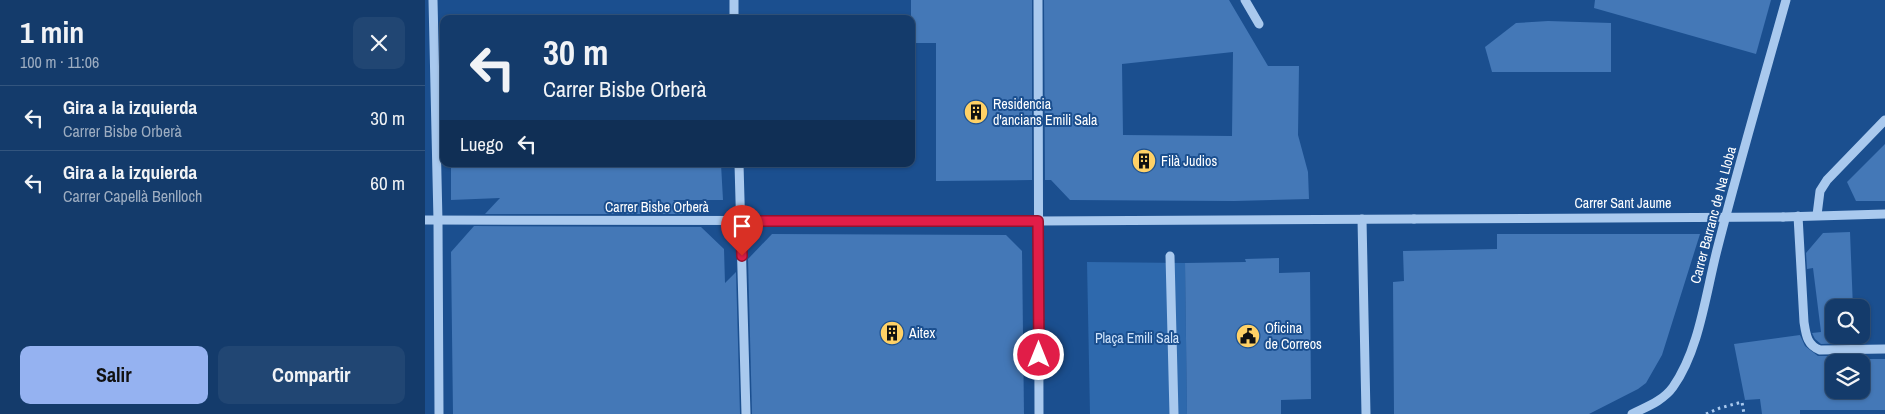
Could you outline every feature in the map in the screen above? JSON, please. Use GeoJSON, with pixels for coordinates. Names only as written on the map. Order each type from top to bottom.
{"type":"FeatureCollection","features":[{"type":"Feature","properties":{"kind":"street"},"geometry":{"type":"LineString","coordinates":[[433,0],[438,221],[439,414]]}},
{"type":"Feature","properties":{"kind":"street"},"geometry":{"type":"LineString","coordinates":[[734,0],[734,15]]}},
{"type":"Feature","properties":{"kind":"street"},"geometry":{"type":"LineString","coordinates":[[1038,0],[1039,414]]}},
{"type":"Feature","properties":{"kind":"street"},"geometry":{"type":"LineString","coordinates":[[1245,0],[1259,24]]}},
{"type":"Feature","properties":{"kind":"street","name":"Carrer Barranc de Na Lloba"},"geometry":{"type":"LineString","coordinates":[[1632,414],[1660,400],[1672,388],[1698,330],[1741,160],[1786,0]]}},
{"type":"Feature","properties":{"kind":"street"},"geometry":{"type":"LineString","coordinates":[[1817,215],[1820,191],[1827,180],[1885,120]]}},
{"type":"Feature","properties":{"kind":"street"},"geometry":{"type":"LineString","coordinates":[[739,167],[746,414]]}},
{"type":"Feature","properties":{"kind":"street","name":"Carrer Sant Jaume"},"geometry":{"type":"LineString","coordinates":[[1362,219],[1783,217],[1885,214]]}},
{"type":"Feature","properties":{"kind":"street"},"geometry":{"type":"LineString","coordinates":[[1798,216],[1804,322],[1808,340],[1812,346],[1820,350],[1885,349]]}},
{"type":"Feature","properties":{"kind":"street"},"geometry":{"type":"LineString","coordinates":[[1038,221],[1362,219],[1365,414]]}},
{"type":"Feature","properties":{"kind":"street","name":"Carrer Bisbe Orberà"},"geometry":{"type":"LineString","coordinates":[[425,220],[1038,221]]}},
{"type":"Feature","properties":{"kind":"street"},"geometry":{"type":"LineString","coordinates":[[1170,256],[1174,414]]}},
{"type":"Feature","properties":{"kind":"path"},"geometry":{"type":"LineString","coordinates":[[1706,414],[1742,402],[1744,414]]}},
{"type":"Feature","properties":{"kind":"green space","name":"Plaça Emili Sala"},"geometry":{"type":"Polygon","coordinates":[[[1087,262],[1185,263],[1187,414],[1090,414],[1087,262]]]}},
{"type":"Feature","properties":{"kind":"building","name":"Residencia d'ancians Emili Sala"},"geometry":{"type":"Polygon","coordinates":[[[911,0],[1032,0],[1032,180],[936,181],[936,43],[915,43],[915,15],[911,15],[911,0]]]}},
{"type":"Feature","properties":{"kind":"building"},"geometry":{"type":"Polygon","coordinates":[[[1044,0],[1229,0],[1268,66],[1299,66],[1298,135],[1308,172],[1309,199],[1234,201],[1070,200],[1051,180],[1045,180],[1044,0]],[[1233,52],[1122,64],[1123,135],[1232,136],[1233,52]]]}},
{"type":"Feature","properties":{"kind":"building"},"geometry":{"type":"Polygon","coordinates":[[[1595,0],[1771,0],[1756,54],[1594,8],[1595,0]]]}},
{"type":"Feature","properties":{"kind":"building"},"geometry":{"type":"Polygon","coordinates":[[[1548,21],[1611,23],[1611,72],[1492,72],[1485,47],[1516,23],[1548,21]]]}},
{"type":"Feature","properties":{"kind":"building"},"geometry":{"type":"Polygon","coordinates":[[[1885,144],[1885,201],[1856,201],[1847,182],[1885,144]]]}},
{"type":"Feature","properties":{"kind":"building"},"geometry":{"type":"Polygon","coordinates":[[[451,167],[721,167],[723,200],[673,200],[688,214],[485,214],[500,198],[451,200],[451,167]]]}},
{"type":"Feature","properties":{"kind":"building"},"geometry":{"type":"Polygon","coordinates":[[[474,226],[701,227],[724,249],[725,283],[736,272],[740,414],[453,414],[451,252],[474,226]]]}},
{"type":"Feature","properties":{"kind":"building"},"geometry":{"type":"Polygon","coordinates":[[[1850,232],[1853,299],[1825,299],[1825,344],[1821,344],[1812,333],[1821,332],[1813,268],[1807,269],[1806,253],[1823,233],[1850,232]]]}},
{"type":"Feature","properties":{"kind":"building","name":"Aitex"},"geometry":{"type":"Polygon","coordinates":[[[772,234],[1006,235],[1022,251],[1024,414],[752,414],[748,259],[772,234]]]}},
{"type":"Feature","properties":{"kind":"building"},"geometry":{"type":"Polygon","coordinates":[[[1497,234],[1700,234],[1662,355],[1646,383],[1589,414],[1394,414],[1393,282],[1404,281],[1403,251],[1497,249],[1497,234]]]}},
{"type":"Feature","properties":{"kind":"building","name":"Oficina de Correos"},"geometry":{"type":"Polygon","coordinates":[[[1279,258],[1279,273],[1310,272],[1311,399],[1281,400],[1281,414],[1187,414],[1185,263],[1246,262],[1245,259],[1279,258]]]}},
{"type":"Feature","properties":{"kind":"building"},"geometry":{"type":"Polygon","coordinates":[[[1800,335],[1805,346],[1818,356],[1825,356],[1825,399],[1870,399],[1870,359],[1885,359],[1885,410],[1800,410],[1800,414],[1762,414],[1760,399],[1745,400],[1734,344],[1800,335]]]}},
{"type":"Feature","properties":{"kind":"place","name":"Residencia d'ancians Emili Sala"},"geometry":{"type":"Point","coordinates":[976,112]}},
{"type":"Feature","properties":{"kind":"place","name":"Filà Judios"},"geometry":{"type":"Point","coordinates":[1144,161]}},
{"type":"Feature","properties":{"kind":"place","name":"Aitex"},"geometry":{"type":"Point","coordinates":[892,333]}},
{"type":"Feature","properties":{"kind":"place","name":"Oficina de Correos"},"geometry":{"type":"Point","coordinates":[1248,336]}},
{"type":"Feature","properties":{"kind":"route"},"geometry":{"type":"LineString","coordinates":[[742,256],[741,221],[1038,221],[1039,355]]}}]}
